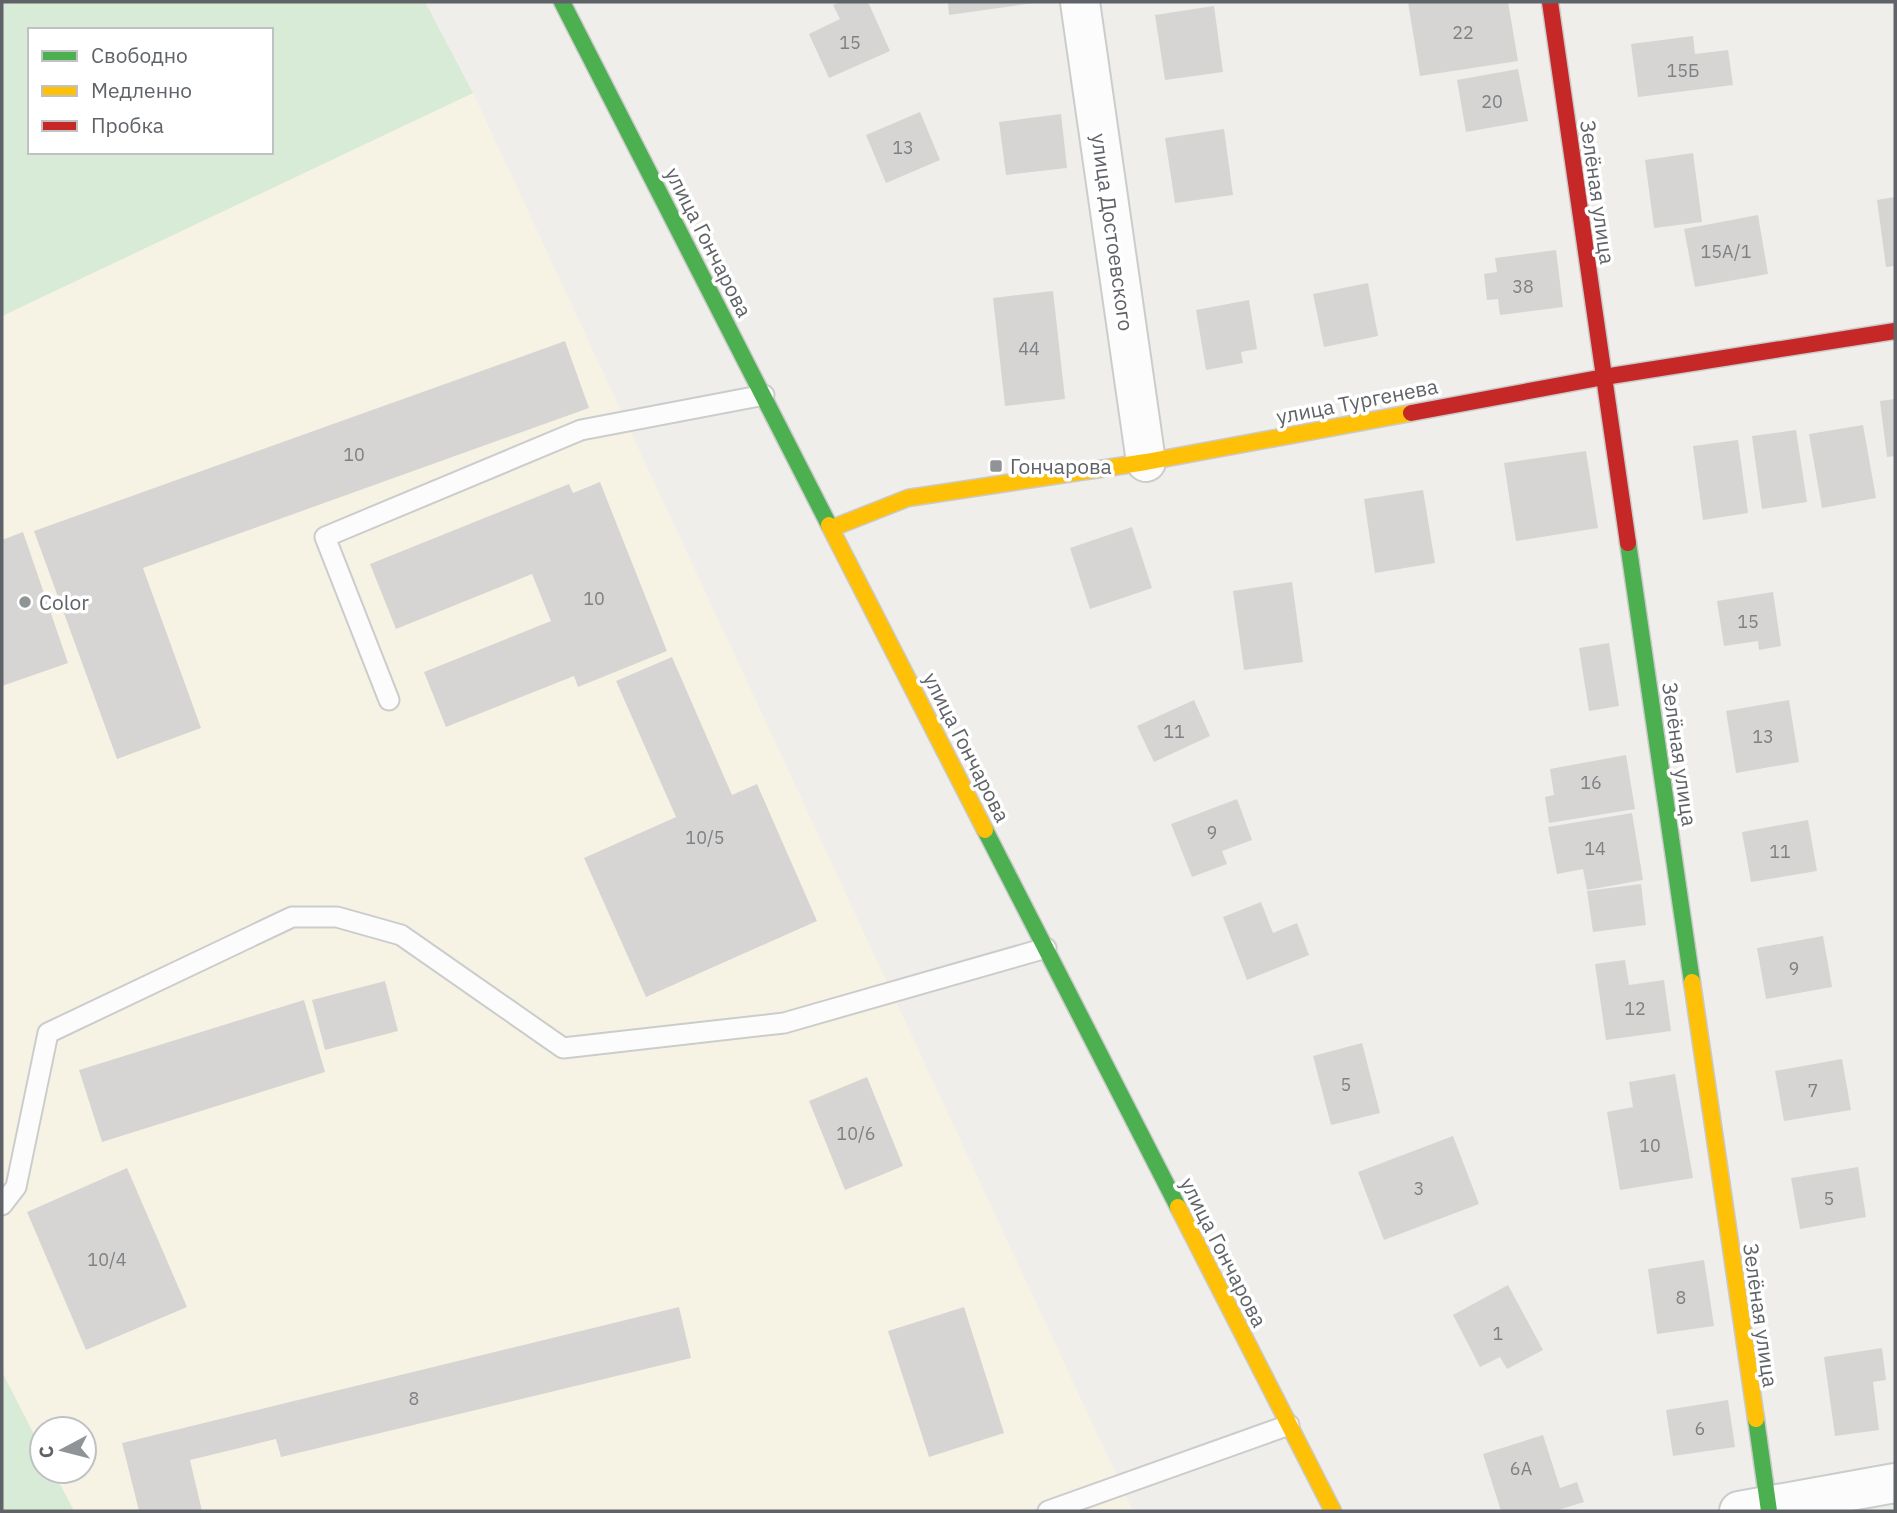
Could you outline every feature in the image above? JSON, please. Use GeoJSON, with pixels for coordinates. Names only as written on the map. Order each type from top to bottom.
{"type":"FeatureCollection","features":[{"type":"Feature","properties":{"kind":"street","name":"улица Гончарова"},"geometry":{"type":"LineString","coordinates":[[562,2],[1333,1511]]}},
{"type":"Feature","properties":{"kind":"street","name":"улица Достоевского"},"geometry":{"type":"LineString","coordinates":[[1080,2],[1146,462]]}},
{"type":"Feature","properties":{"kind":"street","name":"Зелёная улица"},"geometry":{"type":"LineString","coordinates":[[1550,2],[1604,377],[1758,1509]]}},
{"type":"Feature","properties":{"kind":"street","name":"улица Тургенева"},"geometry":{"type":"LineString","coordinates":[[832,528],[908,498],[1146,462],[1604,377],[1895,331]]}},
{"type":"Feature","properties":{"kind":"street"},"geometry":{"type":"LineString","coordinates":[[1758,1509],[1895,1483]]}},
{"type":"Feature","properties":{"kind":"lane"},"geometry":{"type":"LineString","coordinates":[[389,700],[325,537],[581,430],[764,395]]}},
{"type":"Feature","properties":{"kind":"lane"},"geometry":{"type":"LineString","coordinates":[[2,1205],[16,1187],[48,1033],[292,917],[337,918],[401,935],[563,1048],[784,1023],[1046,948]]}},
{"type":"Feature","properties":{"kind":"lane"},"geometry":{"type":"LineString","coordinates":[[1048,1511],[1289,1425]]}},
{"type":"Feature","properties":{"kind":"shaded area"},"geometry":{"type":"Polygon","coordinates":[[[473,93],[1133,1511],[74,1511],[60,1485],[98,1485],[98,1415],[28,1415],[28,1423],[2,1372],[2,316],[473,93]]]}},
{"type":"Feature","properties":{"kind":"green space"},"geometry":{"type":"Polygon","coordinates":[[[2,2],[425,2],[473,93],[2,316],[2,2]]]}},
{"type":"Feature","properties":{"kind":"green space"},"geometry":{"type":"Polygon","coordinates":[[[2,1372],[28,1423],[28,1485],[60,1485],[74,1511],[2,1511],[2,1372]]]}},
{"type":"Feature","properties":{"kind":"building"},"geometry":{"type":"Polygon","coordinates":[[[841,2],[868,2],[890,51],[829,78],[809,34],[840,19],[833,5],[841,2]]]}},
{"type":"Feature","properties":{"kind":"building"},"geometry":{"type":"Polygon","coordinates":[[[948,2],[1034,2],[1034,3],[949,15],[948,2]]]}},
{"type":"Feature","properties":{"kind":"building"},"geometry":{"type":"Polygon","coordinates":[[[1408,2],[1508,2],[1518,61],[1420,76],[1408,2]]]}},
{"type":"Feature","properties":{"kind":"building"},"geometry":{"type":"Polygon","coordinates":[[[1214,6],[1223,72],[1165,80],[1155,15],[1214,6]]]}},
{"type":"Feature","properties":{"kind":"building"},"geometry":{"type":"Polygon","coordinates":[[[1693,36],[1695,54],[1728,50],[1733,85],[1638,97],[1631,44],[1693,36]]]}},
{"type":"Feature","properties":{"kind":"building"},"geometry":{"type":"Polygon","coordinates":[[[1518,69],[1528,121],[1466,132],[1457,80],[1518,69]]]}},
{"type":"Feature","properties":{"kind":"building"},"geometry":{"type":"Polygon","coordinates":[[[920,112],[940,160],[886,183],[866,135],[920,112]]]}},
{"type":"Feature","properties":{"kind":"building"},"geometry":{"type":"Polygon","coordinates":[[[1061,114],[1067,168],[1006,175],[999,122],[1061,114]]]}},
{"type":"Feature","properties":{"kind":"building"},"geometry":{"type":"Polygon","coordinates":[[[1224,129],[1233,195],[1175,203],[1165,138],[1224,129]]]}},
{"type":"Feature","properties":{"kind":"building"},"geometry":{"type":"Polygon","coordinates":[[[1693,153],[1702,222],[1654,228],[1645,160],[1693,153]]]}},
{"type":"Feature","properties":{"kind":"building"},"geometry":{"type":"Polygon","coordinates":[[[1895,197],[1895,266],[1886,267],[1877,200],[1895,197]]]}},
{"type":"Feature","properties":{"kind":"building"},"geometry":{"type":"Polygon","coordinates":[[[1758,215],[1768,274],[1695,287],[1684,229],[1758,215]]]}},
{"type":"Feature","properties":{"kind":"building"},"geometry":{"type":"Polygon","coordinates":[[[1556,250],[1563,307],[1500,315],[1498,299],[1487,300],[1484,274],[1497,272],[1495,258],[1556,250]]]}},
{"type":"Feature","properties":{"kind":"building"},"geometry":{"type":"Polygon","coordinates":[[[1368,283],[1378,336],[1324,347],[1313,294],[1368,283]]]}},
{"type":"Feature","properties":{"kind":"building"},"geometry":{"type":"Polygon","coordinates":[[[1053,291],[1065,399],[1005,406],[993,298],[1053,291]]]}},
{"type":"Feature","properties":{"kind":"building"},"geometry":{"type":"Polygon","coordinates":[[[1249,300],[1257,349],[1241,352],[1243,363],[1206,370],[1196,310],[1249,300]]]}},
{"type":"Feature","properties":{"kind":"building"},"geometry":{"type":"Polygon","coordinates":[[[565,341],[589,408],[143,568],[201,728],[117,759],[34,531],[565,341]]]}},
{"type":"Feature","properties":{"kind":"building"},"geometry":{"type":"Polygon","coordinates":[[[1895,399],[1895,456],[1887,457],[1880,401],[1895,399]]]}},
{"type":"Feature","properties":{"kind":"building"},"geometry":{"type":"Polygon","coordinates":[[[1863,425],[1876,498],[1822,508],[1809,434],[1863,425]]]}},
{"type":"Feature","properties":{"kind":"building"},"geometry":{"type":"Polygon","coordinates":[[[1796,430],[1807,502],[1762,509],[1752,436],[1796,430]]]}},
{"type":"Feature","properties":{"kind":"building"},"geometry":{"type":"Polygon","coordinates":[[[1738,440],[1748,513],[1703,520],[1693,446],[1738,440]]]}},
{"type":"Feature","properties":{"kind":"building"},"geometry":{"type":"Polygon","coordinates":[[[1586,451],[1598,528],[1516,541],[1504,463],[1586,451]]]}},
{"type":"Feature","properties":{"kind":"building"},"geometry":{"type":"Polygon","coordinates":[[[600,482],[667,651],[578,687],[574,676],[446,727],[424,672],[551,621],[532,574],[396,629],[370,564],[569,484],[573,493],[600,482]]]}},
{"type":"Feature","properties":{"kind":"building"},"geometry":{"type":"Polygon","coordinates":[[[1423,490],[1435,563],[1375,573],[1364,499],[1423,490]]]}},
{"type":"Feature","properties":{"kind":"building"},"geometry":{"type":"Polygon","coordinates":[[[1132,527],[1152,588],[1090,609],[1070,548],[1132,527]]]}},
{"type":"Feature","properties":{"kind":"building","name":"Color"},"geometry":{"type":"Polygon","coordinates":[[[23,532],[68,663],[2,686],[2,540],[23,532]]]}},
{"type":"Feature","properties":{"kind":"building"},"geometry":{"type":"Polygon","coordinates":[[[1292,582],[1303,662],[1244,670],[1233,591],[1292,582]]]}},
{"type":"Feature","properties":{"kind":"building"},"geometry":{"type":"Polygon","coordinates":[[[1773,592],[1781,646],[1759,650],[1758,641],[1724,646],[1717,601],[1773,592]]]}},
{"type":"Feature","properties":{"kind":"building"},"geometry":{"type":"Polygon","coordinates":[[[1609,643],[1619,706],[1589,711],[1579,648],[1609,643]]]}},
{"type":"Feature","properties":{"kind":"building"},"geometry":{"type":"Polygon","coordinates":[[[672,657],[732,795],[757,784],[817,921],[646,997],[584,858],[676,817],[616,681],[672,657]]]}},
{"type":"Feature","properties":{"kind":"building"},"geometry":{"type":"Polygon","coordinates":[[[1194,700],[1210,736],[1154,762],[1137,726],[1194,700]]]}},
{"type":"Feature","properties":{"kind":"building"},"geometry":{"type":"Polygon","coordinates":[[[1789,700],[1799,762],[1736,773],[1726,711],[1789,700]]]}},
{"type":"Feature","properties":{"kind":"building"},"geometry":{"type":"Polygon","coordinates":[[[1626,755],[1635,809],[1549,823],[1545,797],[1554,795],[1550,769],[1626,755]]]}},
{"type":"Feature","properties":{"kind":"building"},"geometry":{"type":"Polygon","coordinates":[[[1237,799],[1252,840],[1222,851],[1227,864],[1192,877],[1171,824],[1237,799]]]}},
{"type":"Feature","properties":{"kind":"building"},"geometry":{"type":"Polygon","coordinates":[[[1632,813],[1643,880],[1587,890],[1583,869],[1557,874],[1548,827],[1632,813]]]}},
{"type":"Feature","properties":{"kind":"building"},"geometry":{"type":"Polygon","coordinates":[[[1808,820],[1817,871],[1751,882],[1742,832],[1808,820]]]}},
{"type":"Feature","properties":{"kind":"building"},"geometry":{"type":"Polygon","coordinates":[[[1641,884],[1646,925],[1593,932],[1587,891],[1641,884]]]}},
{"type":"Feature","properties":{"kind":"building"},"geometry":{"type":"Polygon","coordinates":[[[1261,902],[1273,933],[1297,923],[1309,955],[1247,980],[1223,917],[1261,902]]]}},
{"type":"Feature","properties":{"kind":"building"},"geometry":{"type":"Polygon","coordinates":[[[1823,936],[1832,987],[1766,999],[1757,948],[1823,936]]]}},
{"type":"Feature","properties":{"kind":"building"},"geometry":{"type":"Polygon","coordinates":[[[1625,960],[1629,985],[1664,980],[1671,1031],[1606,1040],[1595,964],[1625,960]]]}},
{"type":"Feature","properties":{"kind":"building"},"geometry":{"type":"Polygon","coordinates":[[[385,981],[398,1031],[325,1050],[312,1000],[385,981]]]}},
{"type":"Feature","properties":{"kind":"building"},"geometry":{"type":"Polygon","coordinates":[[[304,1000],[325,1072],[102,1142],[79,1070],[304,1000]]]}},
{"type":"Feature","properties":{"kind":"building"},"geometry":{"type":"Polygon","coordinates":[[[1362,1043],[1380,1113],[1331,1125],[1313,1056],[1362,1043]]]}},
{"type":"Feature","properties":{"kind":"building"},"geometry":{"type":"Polygon","coordinates":[[[1842,1059],[1851,1110],[1784,1121],[1775,1071],[1842,1059]]]}},
{"type":"Feature","properties":{"kind":"building"},"geometry":{"type":"Polygon","coordinates":[[[1675,1074],[1693,1178],[1620,1190],[1607,1112],[1633,1107],[1629,1082],[1675,1074]]]}},
{"type":"Feature","properties":{"kind":"building"},"geometry":{"type":"Polygon","coordinates":[[[867,1077],[903,1166],[845,1190],[809,1101],[867,1077]]]}},
{"type":"Feature","properties":{"kind":"building"},"geometry":{"type":"Polygon","coordinates":[[[1453,1136],[1479,1204],[1384,1240],[1358,1172],[1453,1136]]]}},
{"type":"Feature","properties":{"kind":"building"},"geometry":{"type":"Polygon","coordinates":[[[1858,1167],[1866,1217],[1800,1229],[1791,1178],[1858,1167]]]}},
{"type":"Feature","properties":{"kind":"building"},"geometry":{"type":"Polygon","coordinates":[[[127,1168],[187,1307],[86,1350],[27,1212],[127,1168]]]}},
{"type":"Feature","properties":{"kind":"building"},"geometry":{"type":"Polygon","coordinates":[[[1704,1260],[1714,1326],[1657,1334],[1648,1269],[1704,1260]]]}},
{"type":"Feature","properties":{"kind":"building"},"geometry":{"type":"Polygon","coordinates":[[[1508,1285],[1543,1350],[1507,1369],[1500,1357],[1480,1367],[1453,1315],[1508,1285]]]}},
{"type":"Feature","properties":{"kind":"building"},"geometry":{"type":"Polygon","coordinates":[[[679,1307],[691,1358],[281,1457],[276,1439],[190,1460],[202,1511],[139,1511],[122,1443],[679,1307]]]}},
{"type":"Feature","properties":{"kind":"building"},"geometry":{"type":"Polygon","coordinates":[[[964,1307],[1004,1433],[929,1457],[888,1331],[964,1307]]]}},
{"type":"Feature","properties":{"kind":"building"},"geometry":{"type":"Polygon","coordinates":[[[1882,1348],[1886,1380],[1873,1382],[1879,1430],[1835,1436],[1824,1357],[1882,1348]]]}},
{"type":"Feature","properties":{"kind":"building"},"geometry":{"type":"Polygon","coordinates":[[[1728,1400],[1735,1447],[1673,1456],[1666,1410],[1728,1400]]]}},
{"type":"Feature","properties":{"kind":"building"},"geometry":{"type":"Polygon","coordinates":[[[1543,1435],[1560,1488],[1577,1482],[1584,1502],[1555,1511],[1501,1511],[1483,1454],[1543,1435]]]}},
{"type":"Feature","properties":{"kind":"traffic: fast"},"geometry":{"type":"LineString","coordinates":[[562,2],[829,525]]}},
{"type":"Feature","properties":{"kind":"traffic: fast"},"geometry":{"type":"LineString","coordinates":[[1628,543],[1692,982]]}},
{"type":"Feature","properties":{"kind":"traffic: fast"},"geometry":{"type":"LineString","coordinates":[[985,830],[1178,1207]]}},
{"type":"Feature","properties":{"kind":"traffic: fast"},"geometry":{"type":"LineString","coordinates":[[1756,1419],[1769,1511]]}},
{"type":"Feature","properties":{"kind":"traffic: slow"},"geometry":{"type":"LineString","coordinates":[[832,528],[908,498],[1146,462],[1411,413]]}},
{"type":"Feature","properties":{"kind":"traffic: slow"},"geometry":{"type":"LineString","coordinates":[[829,525],[985,830]]}},
{"type":"Feature","properties":{"kind":"traffic: slow"},"geometry":{"type":"LineString","coordinates":[[1692,982],[1756,1419]]}},
{"type":"Feature","properties":{"kind":"traffic: slow"},"geometry":{"type":"LineString","coordinates":[[1178,1207],[1333,1511]]}},
{"type":"Feature","properties":{"kind":"traffic: jam"},"geometry":{"type":"LineString","coordinates":[[1550,2],[1628,543]]}},
{"type":"Feature","properties":{"kind":"traffic: jam"},"geometry":{"type":"LineString","coordinates":[[1411,413],[1604,377],[1895,331]]}},
{"type":"Feature","properties":{"kind":"place","name":"Гончарова"},"geometry":{"type":"Point","coordinates":[996,466]}},
{"type":"Feature","properties":{"kind":"place","name":"Color"},"geometry":{"type":"Point","coordinates":[25,602]}}]}
